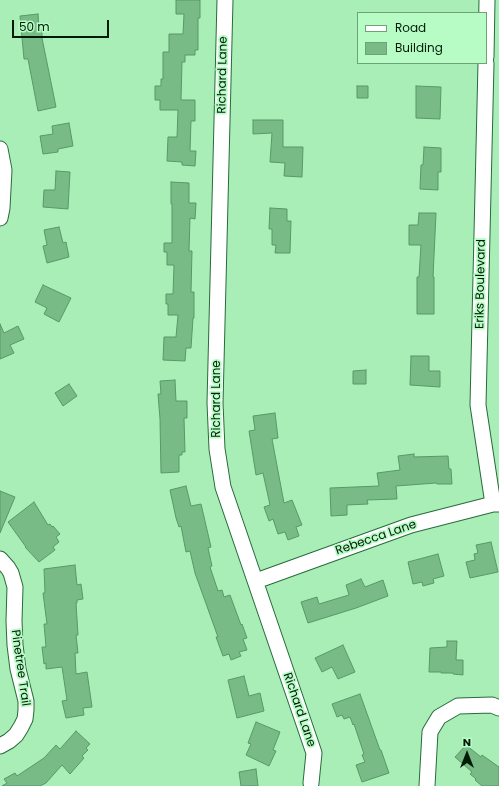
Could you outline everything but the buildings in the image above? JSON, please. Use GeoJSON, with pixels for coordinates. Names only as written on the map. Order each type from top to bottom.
{"type":"FeatureCollection","features":[{"type":"Feature","properties":{"kind":"street","name":"Richard Lane"},"geometry":{"type":"LineString","coordinates":[[225,0],[215,403],[217,449],[223,487],[314,753],[311,783]]}},
{"type":"Feature","properties":{"kind":"street"},"geometry":{"type":"LineString","coordinates":[[487,0],[487,12]]}},
{"type":"Feature","properties":{"kind":"street","name":"Eriks Boulevard"},"geometry":{"type":"LineString","coordinates":[[486,64],[478,405],[496,504]]}},
{"type":"Feature","properties":{"kind":"street"},"geometry":{"type":"LineString","coordinates":[[0,149],[4,170],[0,218]]}},
{"type":"Feature","properties":{"kind":"street","name":"Rebecca Lane"},"geometry":{"type":"LineString","coordinates":[[256,581],[411,525],[496,504]]}},
{"type":"Feature","properties":{"kind":"street","name":"Pinetree Trail"},"geometry":{"type":"LineString","coordinates":[[0,559],[11,573],[15,587],[15,645],[18,669],[26,701],[25,719],[21,727],[16,735],[0,746]]}},
{"type":"Feature","properties":{"kind":"street"},"geometry":{"type":"LineString","coordinates":[[427,786],[430,732],[438,716],[458,706],[492,705],[499,708]]}}]}
